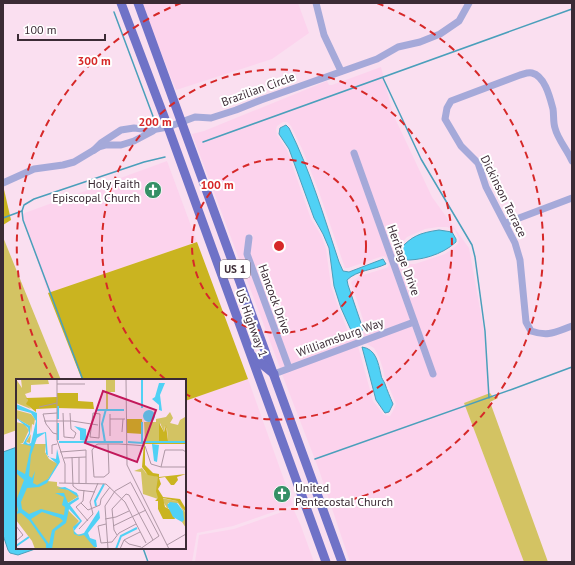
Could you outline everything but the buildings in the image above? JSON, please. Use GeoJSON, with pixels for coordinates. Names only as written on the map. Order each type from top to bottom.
{"type":"FeatureCollection","features":[{"type":"Feature","properties":{"kind":"main road","name":"US Highway 1"},"geometry":{"type":"LineString","coordinates":[[122,3],[326,562]]}},
{"type":"Feature","properties":{"kind":"main road","name":"US Highway 1"},"geometry":{"type":"LineString","coordinates":[[138,3],[342,562]]}},
{"type":"Feature","properties":{"kind":"main road"},"geometry":{"type":"LineString","coordinates":[[251,356],[274,374]]}},
{"type":"Feature","properties":{"kind":"main road"},"geometry":{"type":"LineString","coordinates":[[309,516],[332,535]]}},
{"type":"Feature","properties":{"kind":"street"},"geometry":{"type":"LineString","coordinates":[[316,3],[324,35],[341,71]]}},
{"type":"Feature","properties":{"kind":"street","name":"Brazilian Circle"},"geometry":{"type":"LineString","coordinates":[[157,129],[195,118],[211,118],[236,110],[377,59],[398,47],[420,42],[440,34],[459,22],[469,3]]}},
{"type":"Feature","properties":{"kind":"street","name":"Dickinson Terrace"},"geometry":{"type":"LineString","coordinates":[[572,161],[559,140],[554,127],[553,110],[543,81],[536,75],[530,73],[520,75],[451,101],[447,108],[445,119],[461,146],[478,163],[486,187],[506,223],[515,243],[520,260],[526,322],[531,331],[539,334],[550,334],[572,326]]}},
{"type":"Feature","properties":{"kind":"street"},"geometry":{"type":"LineString","coordinates":[[94,150],[100,144],[121,130],[128,128],[150,130],[157,129]]}},
{"type":"Feature","properties":{"kind":"street"},"geometry":{"type":"LineString","coordinates":[[3,183],[34,169],[74,162],[94,150],[106,145],[121,145],[134,141],[157,129]]}},
{"type":"Feature","properties":{"kind":"street","name":"Heritage Drive"},"geometry":{"type":"LineString","coordinates":[[354,153],[433,374]]}},
{"type":"Feature","properties":{"kind":"street"},"geometry":{"type":"LineString","coordinates":[[506,223],[572,198]]}},
{"type":"Feature","properties":{"kind":"street","name":"Hancock Drive"},"geometry":{"type":"LineString","coordinates":[[249,238],[247,254],[289,368]]}},
{"type":"Feature","properties":{"kind":"street","name":"Williamsburg Way"},"geometry":{"type":"LineString","coordinates":[[274,374],[414,322]]}},
{"type":"Feature","properties":{"kind":"shaded area"},"geometry":{"type":"Polygon","coordinates":[[[141,3],[298,3],[309,33],[272,59],[176,90],[141,3]]]}},
{"type":"Feature","properties":{"kind":"shaded area"},"geometry":{"type":"Polygon","coordinates":[[[381,67],[393,114],[432,197],[469,248],[484,331],[490,393],[464,403],[524,562],[350,562],[319,470],[282,374],[358,346],[373,401],[384,415],[390,416],[396,404],[384,375],[379,357],[374,348],[365,343],[412,326],[431,378],[437,376],[356,149],[350,151],[410,320],[291,364],[250,254],[253,235],[247,234],[244,253],[285,366],[280,368],[192,134],[204,131],[327,81],[329,85],[381,67]],[[283,122],[277,126],[277,135],[287,150],[311,219],[321,235],[326,249],[331,286],[339,309],[347,329],[352,336],[360,337],[364,334],[366,329],[351,282],[360,276],[386,268],[389,264],[386,257],[383,256],[345,268],[319,192],[303,151],[291,126],[287,122],[283,122]],[[447,227],[425,229],[407,237],[396,249],[397,260],[401,264],[415,264],[445,254],[458,244],[459,239],[455,230],[447,227]]]}},
{"type":"Feature","properties":{"kind":"shaded area"},"geometry":{"type":"Polygon","coordinates":[[[167,161],[197,242],[48,293],[22,214],[167,161]]]}},
{"type":"Feature","properties":{"kind":"shaded area"},"geometry":{"type":"Polygon","coordinates":[[[3,185],[11,220],[3,225],[3,185]]]}},
{"type":"Feature","properties":{"kind":"shaded area"},"geometry":{"type":"Polygon","coordinates":[[[3,237],[61,379],[16,379],[16,430],[3,435],[3,237]]]}},
{"type":"Feature","properties":{"kind":"shaded area"},"geometry":{"type":"Polygon","coordinates":[[[197,242],[248,379],[186,401],[186,379],[82,379],[48,293],[197,242]]]}},
{"type":"Feature","properties":{"kind":"shaded area"},"geometry":{"type":"Polygon","coordinates":[[[248,379],[293,505],[233,526],[197,533],[192,562],[150,562],[145,549],[186,549],[186,401],[248,379]]]}},
{"type":"Feature","properties":{"kind":"shaded area"},"geometry":{"type":"Polygon","coordinates":[[[490,393],[493,397],[497,396],[498,398],[490,402],[548,562],[524,562],[464,403],[490,393]]]}},
{"type":"Feature","properties":{"kind":"shaded area"},"geometry":{"type":"Polygon","coordinates":[[[293,508],[314,562],[195,562],[199,535],[234,529],[293,508]]]}},
{"type":"Feature","properties":{"kind":"water"},"geometry":{"type":"Polygon","coordinates":[[[286,125],[297,144],[310,177],[343,271],[349,272],[383,259],[386,264],[356,274],[347,280],[363,329],[359,333],[354,334],[341,308],[334,286],[329,248],[314,218],[289,149],[279,134],[280,128],[286,125]]]}},
{"type":"Feature","properties":{"kind":"water"},"geometry":{"type":"Polygon","coordinates":[[[439,230],[452,232],[456,242],[438,254],[423,258],[402,260],[399,257],[399,250],[412,238],[426,232],[439,230]]]}},
{"type":"Feature","properties":{"kind":"water"},"geometry":{"type":"Polygon","coordinates":[[[362,347],[370,350],[376,357],[381,377],[385,383],[393,404],[389,412],[385,413],[376,400],[362,347]]]}},
{"type":"Feature","properties":{"kind":"water"},"geometry":{"type":"Polygon","coordinates":[[[16,447],[16,549],[35,549],[18,555],[10,553],[3,535],[3,452],[16,447]]]}},
{"type":"Feature","properties":{"kind":"waterway"},"geometry":{"type":"LineString","coordinates":[[203,142],[572,9]]}},
{"type":"Feature","properties":{"kind":"waterway"},"geometry":{"type":"LineString","coordinates":[[114,12],[154,119]]}},
{"type":"Feature","properties":{"kind":"waterway"},"geometry":{"type":"LineString","coordinates":[[383,78],[421,159],[472,245],[485,331],[489,398]]}},
{"type":"Feature","properties":{"kind":"waterway"},"geometry":{"type":"LineString","coordinates":[[83,379],[23,220],[22,211],[24,205],[34,199],[144,162],[165,157]]}},
{"type":"Feature","properties":{"kind":"waterway"},"geometry":{"type":"LineString","coordinates":[[3,218],[22,211]]}},
{"type":"Feature","properties":{"kind":"waterway"},"geometry":{"type":"LineString","coordinates":[[315,459],[572,367]]}},
{"type":"Feature","properties":{"kind":"waterway"},"geometry":{"type":"LineString","coordinates":[[143,549],[148,562]]}},
{"type":"Feature","properties":{"kind":"place","name":"Holy Faith Episcopal Church"},"geometry":{"type":"Point","coordinates":[153,190]}},
{"type":"Feature","properties":{"kind":"place","name":"United Pentecostal Church"},"geometry":{"type":"Point","coordinates":[282,494]}}]}
